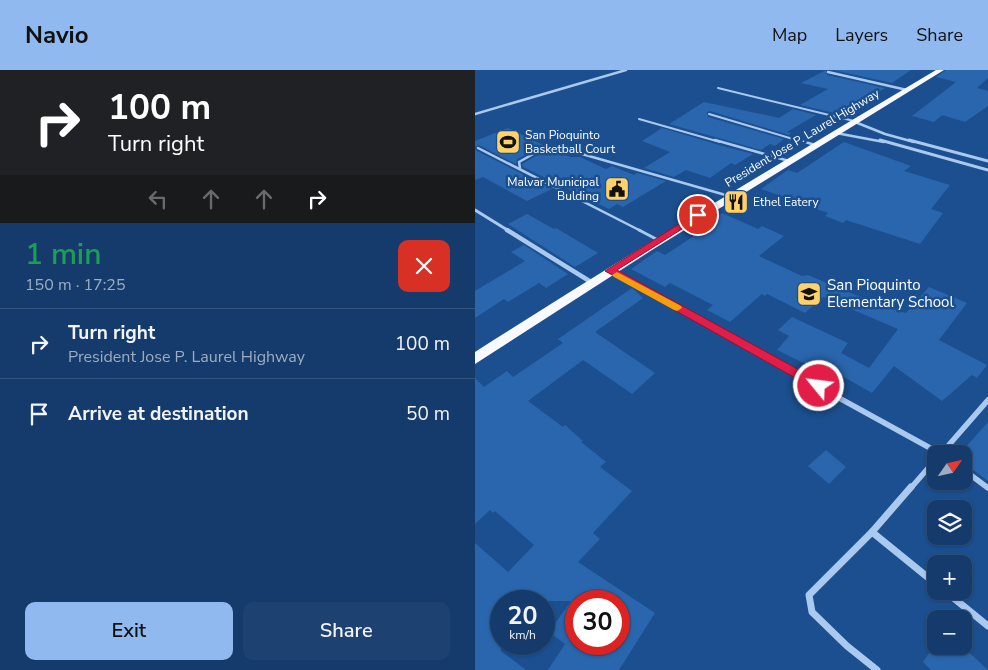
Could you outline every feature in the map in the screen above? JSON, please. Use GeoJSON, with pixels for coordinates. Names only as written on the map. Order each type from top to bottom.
{"type":"FeatureCollection","features":[{"type":"Feature","properties":{"kind":"highway","name":"President Jose P. Laurel Highway"},"geometry":{"type":"LineString","coordinates":[[475,359],[658,240],[941,70]]}},
{"type":"Feature","properties":{"kind":"street"},"geometry":{"type":"LineString","coordinates":[[475,114],[626,70]]}},
{"type":"Feature","properties":{"kind":"street"},"geometry":{"type":"LineString","coordinates":[[828,72],[907,90]]}},
{"type":"Feature","properties":{"kind":"street"},"geometry":{"type":"LineString","coordinates":[[855,122],[885,134],[988,161]]}},
{"type":"Feature","properties":{"kind":"street"},"geometry":{"type":"LineString","coordinates":[[836,133],[875,139],[988,170]]}},
{"type":"Feature","properties":{"kind":"street"},"geometry":{"type":"LineString","coordinates":[[475,210],[591,282]]}},
{"type":"Feature","properties":{"kind":"street"},"geometry":{"type":"LineString","coordinates":[[610,271],[927,446]]}},
{"type":"Feature","properties":{"kind":"street"},"geometry":{"type":"LineString","coordinates":[[949,445],[988,400]]}},
{"type":"Feature","properties":{"kind":"street"},"geometry":{"type":"LineString","coordinates":[[877,670],[847,646],[812,612],[809,595],[872,532],[927,469]]}},
{"type":"Feature","properties":{"kind":"street"},"geometry":{"type":"LineString","coordinates":[[973,477],[988,488]]}},
{"type":"Feature","properties":{"kind":"street"},"geometry":{"type":"LineString","coordinates":[[872,532],[927,577]]}},
{"type":"Feature","properties":{"kind":"street"},"geometry":{"type":"LineString","coordinates":[[956,600],[988,626]]}},
{"type":"Feature","properties":{"kind":"lane"},"geometry":{"type":"LineString","coordinates":[[718,88],[855,122]]}},
{"type":"Feature","properties":{"kind":"lane"},"geometry":{"type":"LineString","coordinates":[[709,114],[815,146]]}},
{"type":"Feature","properties":{"kind":"lane"},"geometry":{"type":"LineString","coordinates":[[639,119],[789,161]]}},
{"type":"Feature","properties":{"kind":"lane"},"geometry":{"type":"LineString","coordinates":[[478,148],[658,240]]}},
{"type":"Feature","properties":{"kind":"lane"},"geometry":{"type":"LineString","coordinates":[[520,168],[519,162],[533,153],[548,148],[561,148],[609,160],[729,196]]}},
{"type":"Feature","properties":{"kind":"building"},"geometry":{"type":"Polygon","coordinates":[[[826,70],[827,75],[885,88],[867,100],[864,99],[839,114],[800,105],[828,89],[801,83],[826,70]]]}},
{"type":"Feature","properties":{"kind":"building"},"geometry":{"type":"Polygon","coordinates":[[[833,70],[911,70],[892,83],[833,70]]]}},
{"type":"Feature","properties":{"kind":"building"},"geometry":{"type":"Polygon","coordinates":[[[946,70],[988,70],[988,78],[977,88],[988,91],[988,106],[965,122],[942,115],[934,122],[912,116],[956,82],[936,77],[946,70]]]}},
{"type":"Feature","properties":{"kind":"building"},"geometry":{"type":"Polygon","coordinates":[[[704,102],[779,118],[793,109],[816,115],[787,132],[791,133],[789,135],[710,111],[707,112],[708,117],[784,139],[775,146],[770,144],[761,150],[669,124],[704,102]]]}},
{"type":"Feature","properties":{"kind":"building","name":"San Pioquinto Basketball Court"},"geometry":{"type":"Polygon","coordinates":[[[508,128],[545,146],[517,159],[516,164],[479,145],[475,147],[475,141],[508,128]]]}},
{"type":"Feature","properties":{"kind":"building"},"geometry":{"type":"Polygon","coordinates":[[[662,128],[753,154],[735,165],[731,163],[710,178],[686,170],[674,177],[644,168],[670,152],[642,141],[662,128]]]}},
{"type":"Feature","properties":{"kind":"building"},"geometry":{"type":"Polygon","coordinates":[[[844,142],[911,166],[904,171],[950,185],[931,209],[943,213],[920,244],[846,220],[843,223],[825,216],[828,213],[761,189],[788,170],[797,173],[844,142]]]}},
{"type":"Feature","properties":{"kind":"building"},"geometry":{"type":"Polygon","coordinates":[[[475,149],[552,189],[527,201],[483,177],[475,180],[475,149]]]}},
{"type":"Feature","properties":{"kind":"building"},"geometry":{"type":"Polygon","coordinates":[[[557,151],[570,157],[580,157],[606,169],[612,166],[634,175],[637,173],[666,181],[623,207],[617,204],[609,209],[523,167],[522,164],[543,152],[557,151]]]}},
{"type":"Feature","properties":{"kind":"building"},"geometry":{"type":"Polygon","coordinates":[[[722,213],[758,229],[762,226],[784,236],[759,256],[802,276],[808,275],[882,306],[906,313],[929,287],[967,303],[939,340],[987,365],[977,378],[972,375],[942,401],[894,366],[872,393],[826,367],[822,372],[777,350],[789,336],[778,330],[792,317],[848,343],[841,353],[869,368],[898,329],[823,297],[805,313],[767,294],[765,296],[762,294],[730,322],[707,310],[713,305],[670,283],[665,287],[631,269],[657,251],[665,255],[706,228],[703,227],[722,213]]]}},
{"type":"Feature","properties":{"kind":"building"},"geometry":{"type":"Polygon","coordinates":[[[527,214],[554,229],[556,228],[598,253],[575,267],[508,224],[527,214]]]}},
{"type":"Feature","properties":{"kind":"building"},"geometry":{"type":"Polygon","coordinates":[[[524,245],[568,274],[546,288],[539,283],[508,302],[504,299],[475,318],[475,291],[525,261],[511,252],[524,245]]]}},
{"type":"Feature","properties":{"kind":"building"},"geometry":{"type":"Polygon","coordinates":[[[632,288],[643,298],[595,332],[655,373],[632,394],[583,360],[528,401],[563,427],[565,425],[583,441],[581,442],[606,462],[600,467],[632,491],[593,533],[600,539],[578,562],[620,590],[565,590],[565,601],[555,601],[555,590],[490,590],[490,655],[506,655],[526,670],[475,670],[475,543],[508,572],[534,545],[495,511],[493,513],[490,510],[475,524],[475,378],[484,387],[507,371],[513,377],[563,343],[558,339],[632,288]]]}},
{"type":"Feature","properties":{"kind":"building"},"geometry":{"type":"Polygon","coordinates":[[[988,422],[988,481],[973,470],[973,445],[968,445],[988,422]]]}},
{"type":"Feature","properties":{"kind":"building"},"geometry":{"type":"Polygon","coordinates":[[[826,450],[846,467],[829,484],[808,466],[826,450]]]}},
{"type":"Feature","properties":{"kind":"building"},"geometry":{"type":"Polygon","coordinates":[[[630,596],[655,613],[630,653],[630,596]]]}},
{"type":"Feature","properties":{"kind":"building"},"geometry":{"type":"Polygon","coordinates":[[[565,609],[565,644],[555,636],[555,624],[565,609]]]}},
{"type":"Feature","properties":{"kind":"building"},"geometry":{"type":"Polygon","coordinates":[[[565,644],[565,655],[628,655],[619,670],[548,670],[565,644]]]}},
{"type":"Feature","properties":{"kind":"building"},"geometry":{"type":"Polygon","coordinates":[[[928,655],[972,655],[988,670],[931,670],[923,662],[928,655]]]}},
{"type":"Feature","properties":{"kind":"slow traffic"},"geometry":{"type":"LineString","coordinates":[[617,275],[677,308]]}},
{"type":"Feature","properties":{"kind":"place","name":"San Pioquinto Basketball Court"},"geometry":{"type":"Point","coordinates":[508,142]}},
{"type":"Feature","properties":{"kind":"place","name":"Malvar Municipal Bulding"},"geometry":{"type":"Point","coordinates":[617,189]}},
{"type":"Feature","properties":{"kind":"place","name":"Ethel Eatery"},"geometry":{"type":"Point","coordinates":[736,202]}},
{"type":"Feature","properties":{"kind":"place","name":"San Pioquinto Elementary School"},"geometry":{"type":"Point","coordinates":[809,294]}},
{"type":"Feature","properties":{"kind":"route"},"geometry":{"type":"LineString","coordinates":[[698,215],[610,271],[819,386]]}}]}
